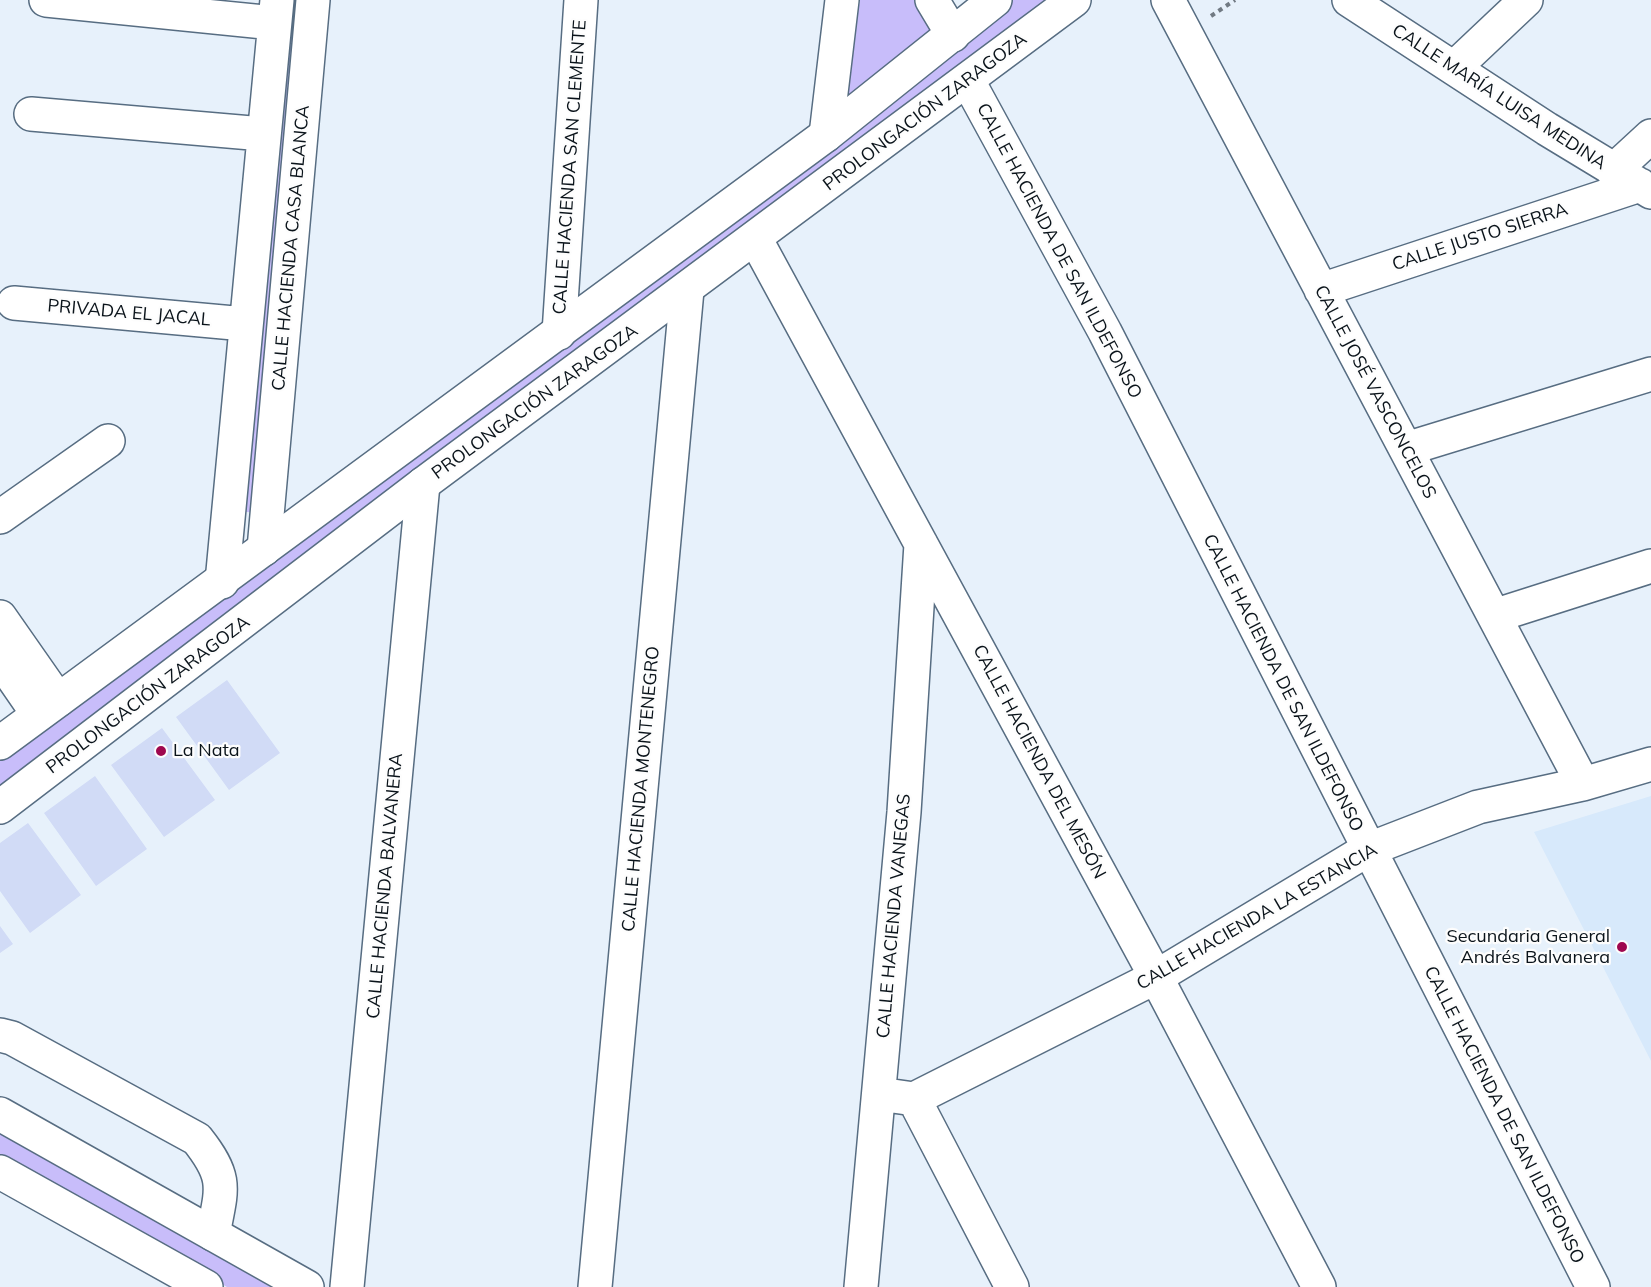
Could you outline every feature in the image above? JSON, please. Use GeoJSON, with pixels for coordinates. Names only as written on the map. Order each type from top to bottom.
{"type":"FeatureCollection","features":[{"type":"Feature","properties":{"kind":"street"},"geometry":{"type":"LineString","coordinates":[[46,0],[276,11]]}},
{"type":"Feature","properties":{"kind":"street","name":"CALLE HACIENDA CASA BLANCA"},"geometry":{"type":"LineString","coordinates":[[264,549],[313,0]]}},
{"type":"Feature","properties":{"kind":"street","name":"CALLE HACIENDA SAN CLEMENTE"},"geometry":{"type":"LineString","coordinates":[[559,333],[581,0]]}},
{"type":"Feature","properties":{"kind":"street"},"geometry":{"type":"LineString","coordinates":[[825,135],[842,0]]}},
{"type":"Feature","properties":{"kind":"street"},"geometry":{"type":"LineString","coordinates":[[932,0],[953,35]]}},
{"type":"Feature","properties":{"kind":"street"},"geometry":{"type":"LineString","coordinates":[[0,743],[222,582],[825,135],[995,0]]}},
{"type":"Feature","properties":{"kind":"street","name":"PROLONGACIÓN ZARAGOZA"},"geometry":{"type":"LineString","coordinates":[[0,807],[423,484],[687,290],[1074,0]]}},
{"type":"Feature","properties":{"kind":"street","name":"CALLE JOSÉ VASCONCELOS"},"geometry":{"type":"LineString","coordinates":[[1168,0],[1583,784]]}},
{"type":"Feature","properties":{"kind":"street","name":"CALLE MARÍA LUISA MEDINA"},"geometry":{"type":"LineString","coordinates":[[1349,0],[1634,183]]}},
{"type":"Feature","properties":{"kind":"street"},"geometry":{"type":"LineString","coordinates":[[1455,67],[1526,0]]}},
{"type":"Feature","properties":{"kind":"street","name":"CALLE HACIENDA CASA BLANCA"},"geometry":{"type":"LineString","coordinates":[[222,582],[244,324],[276,11]]}},
{"type":"Feature","properties":{"kind":"street","name":"CALLE HACIENDA DE SAN ILDEFONSO"},"geometry":{"type":"LineString","coordinates":[[968,81],[1105,332],[1367,850],[1593,1287]]}},
{"type":"Feature","properties":{"kind":"street"},"geometry":{"type":"LineString","coordinates":[[31,114],[263,134]]}},
{"type":"Feature","properties":{"kind":"street","name":"CALLE JUSTO SIERRA"},"geometry":{"type":"LineString","coordinates":[[1321,290],[1634,183],[1651,136]]}},
{"type":"Feature","properties":{"kind":"street","name":"CALLE HACIENDA DEL MESÓN"},"geometry":{"type":"LineString","coordinates":[[755,238],[1156,977],[1319,1287]]}},
{"type":"Feature","properties":{"kind":"street","name":"CALLE HACIENDA MONTENEGRO"},"geometry":{"type":"LineString","coordinates":[[595,1287],[687,290]]}},
{"type":"Feature","properties":{"kind":"street","name":"PRIVADA EL JACAL"},"geometry":{"type":"LineString","coordinates":[[15,303],[244,324]]}},
{"type":"Feature","properties":{"kind":"street"},"geometry":{"type":"LineString","coordinates":[[1406,449],[1651,374]]}},
{"type":"Feature","properties":{"kind":"street"},"geometry":{"type":"LineString","coordinates":[[0,517],[108,441]]}},
{"type":"Feature","properties":{"kind":"street","name":"CALLE HACIENDA BALVANERA"},"geometry":{"type":"LineString","coordinates":[[347,1287],[423,484]]}},
{"type":"Feature","properties":{"kind":"street"},"geometry":{"type":"LineString","coordinates":[[229,493],[269,497]]}},
{"type":"Feature","properties":{"kind":"street","name":"CALLE HACIENDA VANEGAS"},"geometry":{"type":"LineString","coordinates":[[861,1287],[904,812],[921,544]]}},
{"type":"Feature","properties":{"kind":"street"},"geometry":{"type":"LineString","coordinates":[[1494,616],[1651,566]]}},
{"type":"Feature","properties":{"kind":"street"},"geometry":{"type":"LineString","coordinates":[[0,617],[48,707]]}},
{"type":"Feature","properties":{"kind":"street"},"geometry":{"type":"LineString","coordinates":[[0,659],[48,707]]}},
{"type":"Feature","properties":{"kind":"street","name":"CALLE HACIENDA LA ESTANCIA"},"geometry":{"type":"LineString","coordinates":[[914,1099],[1156,977],[1367,850],[1478,807],[1583,784],[1651,764]]}},
{"type":"Feature","properties":{"kind":"street"},"geometry":{"type":"LineString","coordinates":[[0,1035],[12,1038],[197,1139],[215,1161],[222,1185],[213,1234]]}},
{"type":"Feature","properties":{"kind":"street"},"geometry":{"type":"LineString","coordinates":[[879,1094],[914,1099],[1011,1287]]}},
{"type":"Feature","properties":{"kind":"street"},"geometry":{"type":"LineString","coordinates":[[0,1114],[307,1287]]}},
{"type":"Feature","properties":{"kind":"street"},"geometry":{"type":"LineString","coordinates":[[0,1172],[206,1287]]}},
{"type":"Feature","properties":{"kind":"shaded area"},"geometry":{"type":"Polygon","coordinates":[[[283,0],[308,0],[265,514],[238,511],[283,0]]]}},
{"type":"Feature","properties":{"kind":"shaded area"},"geometry":{"type":"Polygon","coordinates":[[[860,0],[920,0],[941,33],[840,112],[860,0]]]}},
{"type":"Feature","properties":{"kind":"shaded area"},"geometry":{"type":"Polygon","coordinates":[[[995,0],[1074,0],[0,807],[0,743],[995,0]]]}},
{"type":"Feature","properties":{"kind":"shaded area","name":"Secundaria General Andrés Balvanera"},"geometry":{"type":"Polygon","coordinates":[[[1651,796],[1651,1061],[1534,832],[1651,796]]]}},
{"type":"Feature","properties":{"kind":"shaded area"},"geometry":{"type":"Polygon","coordinates":[[[0,1124],[290,1287],[227,1287],[0,1160],[0,1124]]]}},
{"type":"Feature","properties":{"kind":"building"},"geometry":{"type":"Polygon","coordinates":[[[227,680],[280,753],[229,790],[176,717],[227,680]]]}},
{"type":"Feature","properties":{"kind":"building"},"geometry":{"type":"Polygon","coordinates":[[[162,728],[215,800],[164,837],[111,765],[162,728]]]}},
{"type":"Feature","properties":{"kind":"building"},"geometry":{"type":"Polygon","coordinates":[[[95,776],[147,849],[96,886],[44,813],[95,776]]]}},
{"type":"Feature","properties":{"kind":"building"},"geometry":{"type":"Polygon","coordinates":[[[28,823],[81,895],[30,933],[0,891],[0,843],[28,823]]]}},
{"type":"Feature","properties":{"kind":"building"},"geometry":{"type":"Polygon","coordinates":[[[0,926],[13,944],[0,953],[0,926]]]}},
{"type":"Feature","properties":{"kind":"place","name":"La Nata"},"geometry":{"type":"Point","coordinates":[161,751]}},
{"type":"Feature","properties":{"kind":"place","name":"Secundaria General Andrés Balvanera"},"geometry":{"type":"Point","coordinates":[1622,947]}}]}
